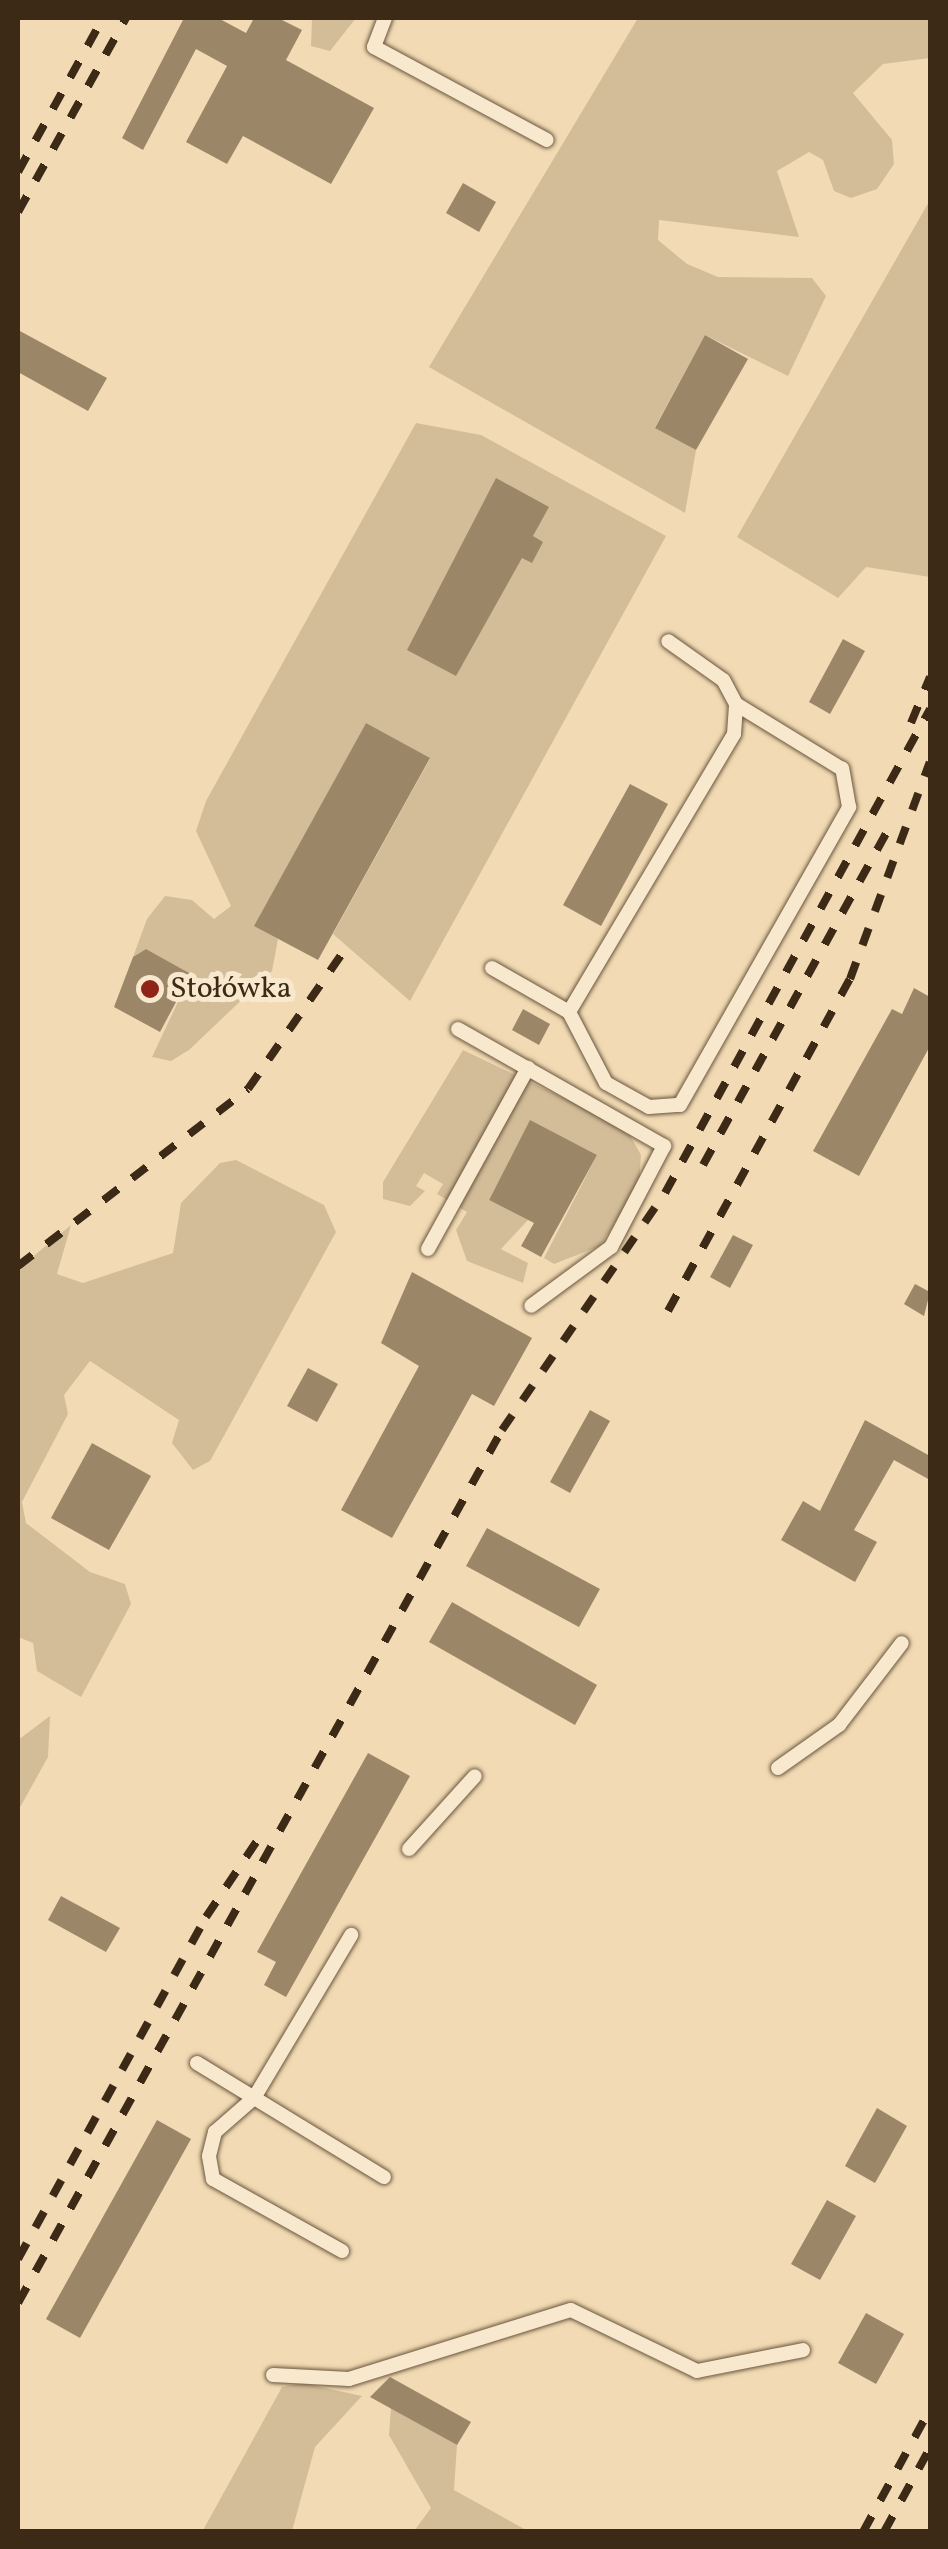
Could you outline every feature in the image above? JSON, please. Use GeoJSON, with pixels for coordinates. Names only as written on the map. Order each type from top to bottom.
{"type":"FeatureCollection","features":[{"type":"Feature","properties":{"kind":"lane"},"geometry":{"type":"LineString","coordinates":[[386,18],[374,47],[547,140]]}},
{"type":"Feature","properties":{"kind":"lane"},"geometry":{"type":"LineString","coordinates":[[492,968],[569,1012],[606,1083],[649,1107],[680,1106],[849,807],[842,769],[736,704],[723,680],[668,641]]}},
{"type":"Feature","properties":{"kind":"lane"},"geometry":{"type":"LineString","coordinates":[[569,1012],[734,734],[736,704]]}},
{"type":"Feature","properties":{"kind":"lane"},"geometry":{"type":"LineString","coordinates":[[458,1029],[664,1146],[611,1247],[531,1306]]}},
{"type":"Feature","properties":{"kind":"lane"},"geometry":{"type":"LineString","coordinates":[[428,1248],[528,1068]]}},
{"type":"Feature","properties":{"kind":"lane"},"geometry":{"type":"LineString","coordinates":[[778,1768],[839,1725],[902,1643]]}},
{"type":"Feature","properties":{"kind":"lane"},"geometry":{"type":"LineString","coordinates":[[409,1849],[475,1776]]}},
{"type":"Feature","properties":{"kind":"lane"},"geometry":{"type":"LineString","coordinates":[[342,2252],[214,2179],[215,2132],[254,2098],[351,1934]]}},
{"type":"Feature","properties":{"kind":"lane"},"geometry":{"type":"LineString","coordinates":[[196,2063],[384,2176]]}},
{"type":"Feature","properties":{"kind":"lane"},"geometry":{"type":"LineString","coordinates":[[273,2375],[349,2379],[570,2310],[697,2371],[802,2350]]}},
{"type":"Feature","properties":{"kind":"shaded area"},"geometry":{"type":"Polygon","coordinates":[[[312,18],[356,18],[330,51],[311,46],[312,18]]]}},
{"type":"Feature","properties":{"kind":"shaded area"},"geometry":{"type":"Polygon","coordinates":[[[638,18],[930,18],[930,58],[883,64],[853,93],[892,140],[894,164],[877,189],[851,198],[834,191],[823,160],[809,152],[777,171],[799,237],[659,220],[658,240],[687,264],[718,277],[812,278],[826,296],[788,376],[705,335],[655,427],[696,450],[685,513],[429,367],[638,18]]]}},
{"type":"Feature","properties":{"kind":"shaded area"},"geometry":{"type":"Polygon","coordinates":[[[930,200],[930,577],[866,567],[838,598],[737,537],[930,200]]]}},
{"type":"Feature","properties":{"kind":"shaded area"},"geometry":{"type":"Polygon","coordinates":[[[416,423],[481,435],[666,536],[410,1001],[333,934],[430,759],[366,723],[255,925],[278,939],[272,971],[189,1050],[171,1061],[152,1057],[191,974],[146,949],[133,957],[147,919],[165,896],[192,900],[214,919],[231,906],[196,831],[206,801],[416,423]]]}},
{"type":"Feature","properties":{"kind":"shaded area"},"geometry":{"type":"Polygon","coordinates":[[[463,1050],[626,1128],[641,1155],[639,1186],[600,1246],[554,1264],[544,1258],[597,1155],[530,1121],[489,1200],[528,1220],[501,1249],[528,1263],[523,1283],[467,1261],[456,1230],[467,1212],[437,1194],[443,1184],[424,1173],[416,1186],[425,1191],[410,1206],[383,1199],[383,1182],[463,1050]]]}},
{"type":"Feature","properties":{"kind":"shaded area"},"geometry":{"type":"Polygon","coordinates":[[[236,1160],[324,1205],[336,1232],[210,1461],[193,1470],[172,1443],[179,1420],[90,1361],[64,1395],[68,1414],[22,1502],[26,1523],[90,1572],[125,1584],[131,1604],[81,1697],[37,1671],[33,1643],[18,1637],[18,1269],[71,1225],[57,1274],[83,1283],[173,1253],[181,1203],[220,1163],[236,1160]]]}},
{"type":"Feature","properties":{"kind":"shaded area"},"geometry":{"type":"Polygon","coordinates":[[[50,1716],[48,1757],[18,1811],[18,1740],[50,1716]]]}},
{"type":"Feature","properties":{"kind":"shaded area"},"geometry":{"type":"Polygon","coordinates":[[[302,2383],[362,2396],[315,2447],[292,2531],[202,2532],[282,2387],[302,2383]]]}},
{"type":"Feature","properties":{"kind":"shaded area"},"geometry":{"type":"Polygon","coordinates":[[[391,2408],[457,2445],[454,2490],[528,2531],[414,2531],[431,2508],[389,2435],[391,2408]]]}},
{"type":"Feature","properties":{"kind":"building"},"geometry":{"type":"Polygon","coordinates":[[[184,18],[218,18],[246,33],[254,18],[278,18],[302,30],[286,60],[374,108],[331,184],[243,136],[227,164],[186,142],[227,66],[196,49],[143,150],[122,138],[184,18]]]}},
{"type":"Feature","properties":{"kind":"building"},"geometry":{"type":"Polygon","coordinates":[[[463,183],[496,202],[479,232],[446,213],[463,183]]]}},
{"type":"Feature","properties":{"kind":"building"},"geometry":{"type":"Polygon","coordinates":[[[18,330],[107,378],[88,411],[18,372],[18,330]]]}},
{"type":"Feature","properties":{"kind":"building"},"geometry":{"type":"Polygon","coordinates":[[[705,335],[748,359],[696,450],[655,428],[705,335]]]}},
{"type":"Feature","properties":{"kind":"building"},"geometry":{"type":"Polygon","coordinates":[[[496,478],[549,507],[533,536],[543,542],[532,563],[522,558],[456,676],[407,650],[496,478]]]}},
{"type":"Feature","properties":{"kind":"building"},"geometry":{"type":"Polygon","coordinates":[[[843,639],[865,651],[830,714],[809,702],[843,639]]]}},
{"type":"Feature","properties":{"kind":"building"},"geometry":{"type":"Polygon","coordinates":[[[366,723],[430,758],[318,960],[254,926],[366,723]]]}},
{"type":"Feature","properties":{"kind":"building"},"geometry":{"type":"Polygon","coordinates":[[[630,784],[668,804],[601,926],[563,905],[630,784]]]}},
{"type":"Feature","properties":{"kind":"building"},"geometry":{"type":"Polygon","coordinates":[[[146,949],[191,974],[160,1032],[114,1007],[133,957],[146,949]]]}},
{"type":"Feature","properties":{"kind":"building"},"geometry":{"type":"Polygon","coordinates":[[[914,988],[930,997],[930,1046],[859,1176],[813,1151],[892,1009],[902,1014],[914,988]]]}},
{"type":"Feature","properties":{"kind":"building"},"geometry":{"type":"Polygon","coordinates":[[[523,1009],[550,1024],[539,1045],[512,1030],[523,1009]]]}},
{"type":"Feature","properties":{"kind":"building"},"geometry":{"type":"Polygon","coordinates":[[[530,1120],[597,1155],[541,1257],[521,1246],[534,1223],[489,1200],[530,1120]]]}},
{"type":"Feature","properties":{"kind":"building"},"geometry":{"type":"Polygon","coordinates":[[[733,1235],[753,1245],[730,1288],[710,1277],[733,1235]]]}},
{"type":"Feature","properties":{"kind":"building"},"geometry":{"type":"Polygon","coordinates":[[[412,1272],[532,1338],[494,1406],[472,1394],[392,1538],[341,1510],[419,1366],[381,1343],[412,1272]]]}},
{"type":"Feature","properties":{"kind":"building"},"geometry":{"type":"Polygon","coordinates":[[[915,1284],[930,1292],[924,1316],[904,1304],[915,1284]]]}},
{"type":"Feature","properties":{"kind":"building"},"geometry":{"type":"Polygon","coordinates":[[[308,1368],[338,1384],[317,1422],[287,1406],[308,1368]]]}},
{"type":"Feature","properties":{"kind":"building"},"geometry":{"type":"Polygon","coordinates":[[[590,1410],[610,1421],[570,1493],[550,1482],[590,1410]]]}},
{"type":"Feature","properties":{"kind":"building"},"geometry":{"type":"Polygon","coordinates":[[[865,1420],[930,1456],[930,1480],[894,1460],[854,1530],[877,1542],[855,1582],[781,1540],[803,1501],[820,1511],[865,1420]]]}},
{"type":"Feature","properties":{"kind":"building"},"geometry":{"type":"Polygon","coordinates":[[[92,1443],[151,1476],[109,1550],[51,1518],[92,1443]]]}},
{"type":"Feature","properties":{"kind":"building"},"geometry":{"type":"Polygon","coordinates":[[[487,1528],[600,1589],[579,1627],[466,1566],[487,1528]]]}},
{"type":"Feature","properties":{"kind":"building"},"geometry":{"type":"Polygon","coordinates":[[[452,1602],[597,1685],[575,1725],[429,1642],[452,1602]]]}},
{"type":"Feature","properties":{"kind":"building"},"geometry":{"type":"Polygon","coordinates":[[[368,1753],[410,1776],[286,1997],[264,1985],[276,1962],[257,1952],[368,1753]]]}},
{"type":"Feature","properties":{"kind":"building"},"geometry":{"type":"Polygon","coordinates":[[[61,1896],[120,1928],[106,1952],[48,1920],[61,1896]]]}},
{"type":"Feature","properties":{"kind":"building"},"geometry":{"type":"Polygon","coordinates":[[[877,2108],[907,2126],[875,2183],[845,2166],[877,2108]]]}},
{"type":"Feature","properties":{"kind":"building"},"geometry":{"type":"Polygon","coordinates":[[[157,2120],[191,2139],[80,2338],[46,2319],[157,2120]]]}},
{"type":"Feature","properties":{"kind":"building"},"geometry":{"type":"Polygon","coordinates":[[[827,2200],[856,2216],[820,2280],[791,2264],[827,2200]]]}},
{"type":"Feature","properties":{"kind":"building"},"geometry":{"type":"Polygon","coordinates":[[[866,2313],[904,2334],[876,2384],[838,2363],[866,2313]]]}},
{"type":"Feature","properties":{"kind":"building"},"geometry":{"type":"Polygon","coordinates":[[[390,2377],[471,2422],[457,2445],[370,2397],[390,2377]]]}},
{"type":"Feature","properties":{"kind":"railway"},"geometry":{"type":"LineString","coordinates":[[18,172],[103,18]]}},
{"type":"Feature","properties":{"kind":"railway"},"geometry":{"type":"LineString","coordinates":[[18,212],[126,18]]}},
{"type":"Feature","properties":{"kind":"railway"},"geometry":{"type":"LineString","coordinates":[[911,723],[930,677]]}},
{"type":"Feature","properties":{"kind":"railway"},"geometry":{"type":"LineString","coordinates":[[18,2303],[502,1430],[665,1193],[930,709]]}},
{"type":"Feature","properties":{"kind":"railway"},"geometry":{"type":"LineString","coordinates":[[668,1311],[850,979],[930,762]]}},
{"type":"Feature","properties":{"kind":"railway"},"geometry":{"type":"LineString","coordinates":[[703,1165],[891,825]]}},
{"type":"Feature","properties":{"kind":"railway"},"geometry":{"type":"LineString","coordinates":[[18,1266],[248,1089],[341,955]]}},
{"type":"Feature","properties":{"kind":"railway"},"geometry":{"type":"LineString","coordinates":[[18,2259],[206,1917],[263,1832]]}},
{"type":"Feature","properties":{"kind":"railway"},"geometry":{"type":"LineString","coordinates":[[863,2532],[930,2409]]}},
{"type":"Feature","properties":{"kind":"railway"},"geometry":{"type":"LineString","coordinates":[[884,2532],[930,2448]]}},
{"type":"Feature","properties":{"kind":"place","name":"Stołówka"},"geometry":{"type":"Point","coordinates":[150,989]}}]}
